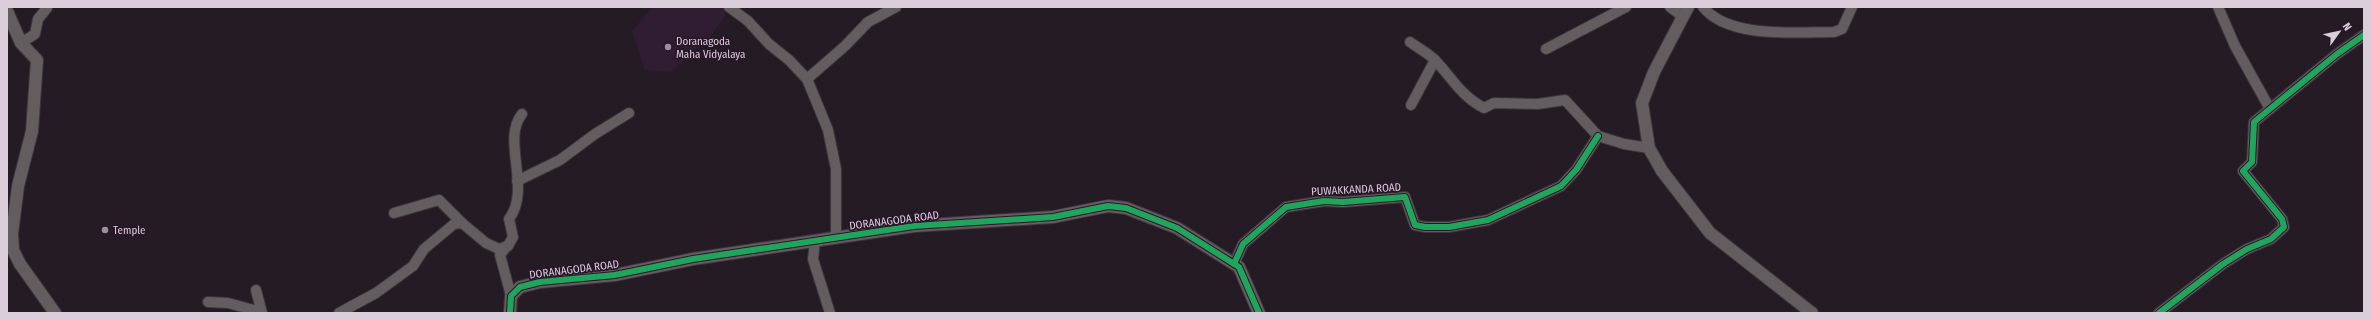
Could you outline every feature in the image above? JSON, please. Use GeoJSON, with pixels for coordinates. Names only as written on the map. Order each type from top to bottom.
{"type":"FeatureCollection","features":[{"type":"Feature","properties":{"kind":"street"},"geometry":{"type":"LineString","coordinates":[[729,7],[748,21],[769,44],[789,60],[807,79],[828,130],[836,170],[836,237]]}},
{"type":"Feature","properties":{"kind":"street"},"geometry":{"type":"LineString","coordinates":[[807,79],[845,46],[868,22],[896,7]]}},
{"type":"Feature","properties":{"kind":"street"},"geometry":{"type":"LineString","coordinates":[[1546,49],[1626,7]]}},
{"type":"Feature","properties":{"kind":"street"},"geometry":{"type":"LineString","coordinates":[[1670,7],[1685,12],[1654,72],[1642,103],[1649,148],[1662,171],[1710,233],[1812,313]]}},
{"type":"Feature","properties":{"kind":"street"},"geometry":{"type":"LineString","coordinates":[[1703,7],[1710,16],[1728,25],[1774,33],[1834,32],[1842,28],[1852,7]]}},
{"type":"Feature","properties":{"kind":"street"},"geometry":{"type":"LineString","coordinates":[[2218,7],[2235,46],[2270,109]]}},
{"type":"Feature","properties":{"kind":"street"},"geometry":{"type":"LineString","coordinates":[[21,43],[36,34],[38,19],[47,8]]}},
{"type":"Feature","properties":{"kind":"street"},"geometry":{"type":"LineString","coordinates":[[7,11],[11,29],[21,43],[37,60],[32,131],[18,186],[10,234],[13,250],[20,264],[55,313]]}},
{"type":"Feature","properties":{"kind":"street"},"geometry":{"type":"LineString","coordinates":[[2160,313],[2223,264],[2247,249],[2271,239],[2284,227],[2282,219],[2243,171],[2252,162],[2254,122],[2337,54],[2364,35]]}},
{"type":"Feature","properties":{"kind":"street"},"geometry":{"type":"LineString","coordinates":[[1410,42],[1435,60],[1452,83],[1475,104],[1484,108],[1494,103],[1538,104],[1565,100],[1598,136],[1624,144],[1649,148]]}},
{"type":"Feature","properties":{"kind":"street"},"geometry":{"type":"LineString","coordinates":[[1411,104],[1435,60]]}},
{"type":"Feature","properties":{"kind":"street"},"geometry":{"type":"LineString","coordinates":[[517,181],[560,160],[595,134],[629,113]]}},
{"type":"Feature","properties":{"kind":"street"},"geometry":{"type":"LineString","coordinates":[[510,313],[511,296],[500,255],[508,246],[513,237],[509,219],[514,212],[520,191],[517,181],[515,139],[518,119],[522,114]]}},
{"type":"Feature","properties":{"kind":"street","name":"PUWAKKANDA ROAD"},"geometry":{"type":"LineString","coordinates":[[1234,264],[1243,244],[1286,207],[1324,201],[1343,202],[1405,198],[1415,225],[1425,227],[1449,226],[1488,220],[1561,186],[1576,170],[1598,136]]}},
{"type":"Feature","properties":{"kind":"street"},"geometry":{"type":"LineString","coordinates":[[394,213],[439,200],[462,223],[486,243],[499,249],[508,246]]}},
{"type":"Feature","properties":{"kind":"street","name":"DORANAGODA ROAD"},"geometry":{"type":"LineString","coordinates":[[511,296],[520,287],[540,282],[615,275],[693,259],[836,237],[914,226],[1053,217],[1108,206],[1126,208],[1177,228],[1239,267],[1259,313]]}},
{"type":"Feature","properties":{"kind":"street"},"geometry":{"type":"LineString","coordinates":[[339,313],[376,293],[413,266],[424,249],[454,224],[462,223]]}},
{"type":"Feature","properties":{"kind":"street"},"geometry":{"type":"LineString","coordinates":[[815,241],[813,259],[830,313]]}},
{"type":"Feature","properties":{"kind":"street"},"geometry":{"type":"LineString","coordinates":[[256,290],[262,312]]}},
{"type":"Feature","properties":{"kind":"street"},"geometry":{"type":"LineString","coordinates":[[208,302],[228,303],[262,312]]}},
{"type":"Feature","properties":{"kind":"shaded area","name":"Doranagoda Maha Vidyalaya"},"geometry":{"type":"Polygon","coordinates":[[[653,7],[724,7],[725,16],[709,38],[671,72],[645,70],[632,31],[653,7]]]}},
{"type":"Feature","properties":{"kind":"cycle path"},"geometry":{"type":"LineString","coordinates":[[2159,313],[2223,264],[2247,249],[2271,239],[2284,227],[2282,219],[2243,171],[2252,162],[2254,122],[2337,54],[2364,35]]}},
{"type":"Feature","properties":{"kind":"cycle path"},"geometry":{"type":"LineString","coordinates":[[1234,264],[1243,244],[1286,207],[1324,201],[1343,202],[1405,197],[1415,225],[1425,227],[1449,227],[1488,220],[1561,186],[1576,170],[1598,136]]}},
{"type":"Feature","properties":{"kind":"cycle path"},"geometry":{"type":"LineString","coordinates":[[510,313],[511,296],[520,287],[540,282],[615,275],[693,259],[914,226],[1053,217],[1108,206],[1126,208],[1177,228],[1239,267],[1259,313]]}},
{"type":"Feature","properties":{"kind":"place","name":"Doranagoda Maha Vidyalaya"},"geometry":{"type":"Point","coordinates":[668,47]}},
{"type":"Feature","properties":{"kind":"place","name":"Temple"},"geometry":{"type":"Point","coordinates":[105,230]}}]}
